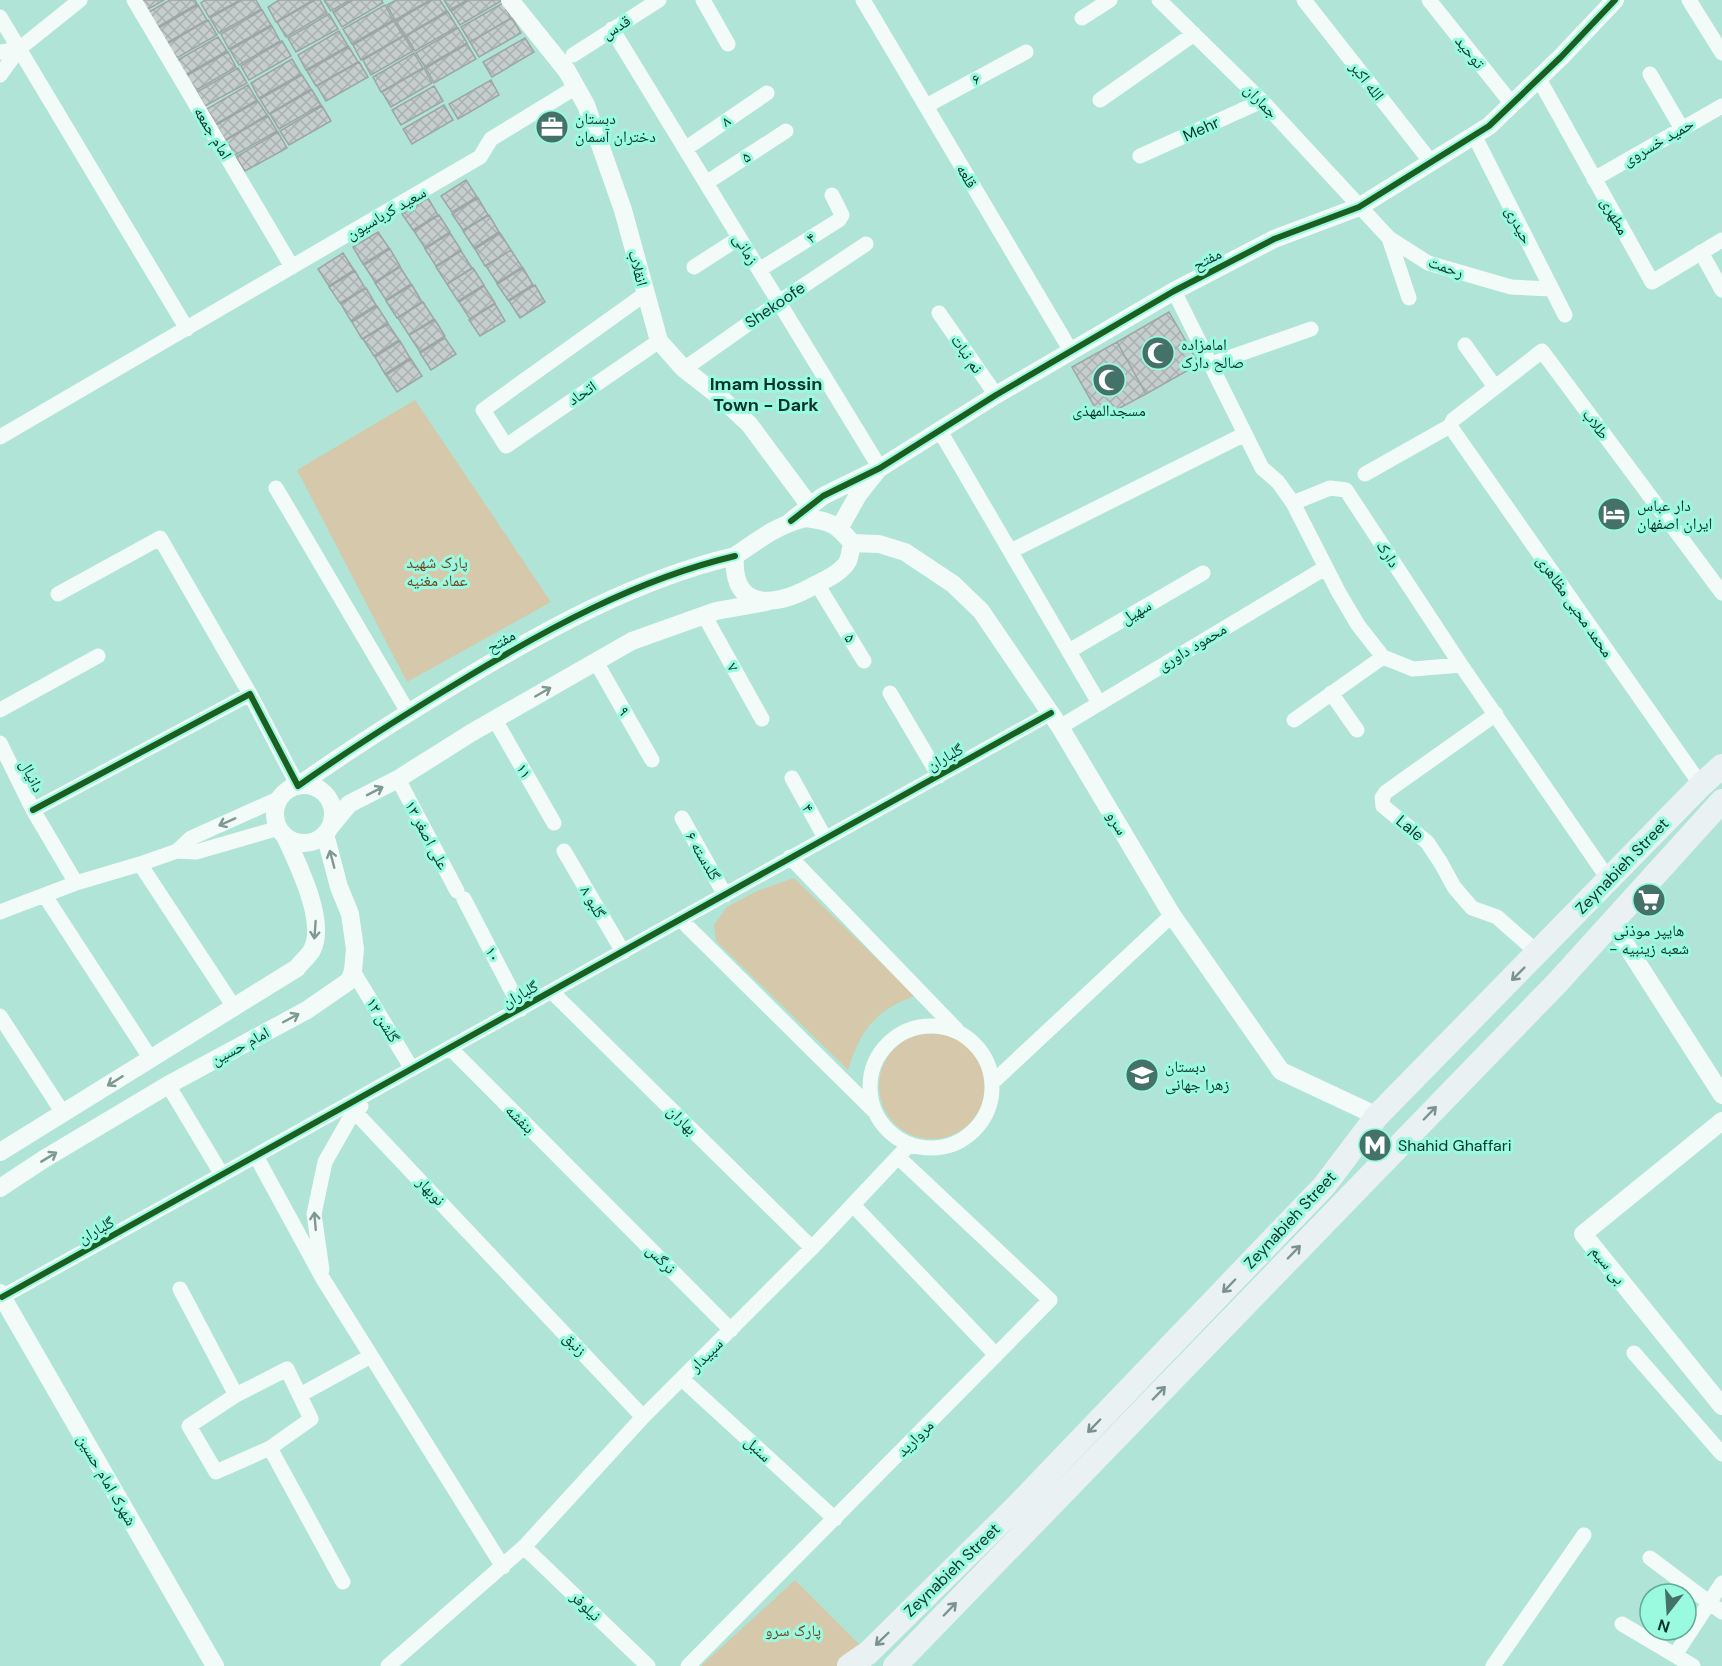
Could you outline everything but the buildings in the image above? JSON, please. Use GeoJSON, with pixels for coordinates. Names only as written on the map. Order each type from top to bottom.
{"type":"FeatureCollection","features":[{"type":"Feature","properties":{"kind":"main road","name":"Zeynabieh Street"},"geometry":{"type":"LineString","coordinates":[[849,1666],[868,1653],[1016,1508],[1324,1186],[1377,1116],[1678,808],[1722,766]]}},
{"type":"Feature","properties":{"kind":"main road","name":"Zeynabieh Street"},"geometry":{"type":"LineString","coordinates":[[895,1666],[1557,983],[1722,801]]}},
{"type":"Feature","properties":{"kind":"main road"},"geometry":{"type":"LineString","coordinates":[[1678,808],[1692,809],[1695,814],[1694,821],[1678,848]]}},
{"type":"Feature","properties":{"kind":"street"},"geometry":{"type":"LineString","coordinates":[[0,75],[20,49],[80,0]]}},
{"type":"Feature","properties":{"kind":"street","name":"امام جمعه"},"geometry":{"type":"LineString","coordinates":[[134,0],[292,267]]}},
{"type":"Feature","properties":{"kind":"street","name":"انقلاب"},"geometry":{"type":"LineString","coordinates":[[510,0],[567,71],[586,105],[623,210],[659,341],[684,369],[720,397],[749,424],[810,506]]}},
{"type":"Feature","properties":{"kind":"street","name":"قدس"},"geometry":{"type":"LineString","coordinates":[[573,55],[659,0]]}},
{"type":"Feature","properties":{"kind":"street"},"geometry":{"type":"LineString","coordinates":[[703,0],[728,44]]}},
{"type":"Feature","properties":{"kind":"street","name":"قلعه"},"geometry":{"type":"LineString","coordinates":[[863,0],[1071,351]]}},
{"type":"Feature","properties":{"kind":"street"},"geometry":{"type":"LineString","coordinates":[[1082,18],[1110,0]]}},
{"type":"Feature","properties":{"kind":"street","name":"جماران"},"geometry":{"type":"LineString","coordinates":[[1160,0],[1262,101],[1359,207]]}},
{"type":"Feature","properties":{"kind":"street","name":"الله اکبر"},"geometry":{"type":"LineString","coordinates":[[1304,0],[1431,162]]}},
{"type":"Feature","properties":{"kind":"street","name":"توحید"},"geometry":{"type":"LineString","coordinates":[[1429,0],[1512,104]]}},
{"type":"Feature","properties":{"kind":"street","name":"مفتح"},"geometry":{"type":"LineString","coordinates":[[791,521],[823,496],[880,468],[996,395],[1174,291],[1274,239],[1359,207],[1489,126],[1539,79],[1615,0]]}},
{"type":"Feature","properties":{"kind":"street"},"geometry":{"type":"LineString","coordinates":[[1689,0],[1722,53]]}},
{"type":"Feature","properties":{"kind":"street"},"geometry":{"type":"LineString","coordinates":[[0,17],[187,328]]}},
{"type":"Feature","properties":{"kind":"street","name":"زمانی"},"geometry":{"type":"LineString","coordinates":[[612,29],[880,468]]}},
{"type":"Feature","properties":{"kind":"street"},"geometry":{"type":"LineString","coordinates":[[1100,100],[1194,34]]}},
{"type":"Feature","properties":{"kind":"street"},"geometry":{"type":"LineString","coordinates":[[0,52],[20,49]]}},
{"type":"Feature","properties":{"kind":"street","name":"۶"},"geometry":{"type":"LineString","coordinates":[[926,106],[1026,51]]}},
{"type":"Feature","properties":{"kind":"street"},"geometry":{"type":"LineString","coordinates":[[1650,74],[1682,129]]}},
{"type":"Feature","properties":{"kind":"street","name":"مطهری"},"geometry":{"type":"LineString","coordinates":[[1539,79],[1652,282],[1722,240]]}},
{"type":"Feature","properties":{"kind":"street","name":"سعید کرباسیون"},"geometry":{"type":"LineString","coordinates":[[0,437],[480,157],[491,139],[576,87]]}},
{"type":"Feature","properties":{"kind":"street","name":"۸"},"geometry":{"type":"LineString","coordinates":[[685,148],[767,93]]}},
{"type":"Feature","properties":{"kind":"street","name":"Mehr"},"geometry":{"type":"LineString","coordinates":[[1140,156],[1262,101]]}},
{"type":"Feature","properties":{"kind":"street","name":"حمید خسروی"},"geometry":{"type":"LineString","coordinates":[[1594,179],[1722,106]]}},
{"type":"Feature","properties":{"kind":"street","name":"۵"},"geometry":{"type":"LineString","coordinates":[[706,183],[786,131]]}},
{"type":"Feature","properties":{"kind":"street","name":"حیدری"},"geometry":{"type":"LineString","coordinates":[[1474,135],[1565,315]]}},
{"type":"Feature","properties":{"kind":"street","name":"۴"},"geometry":{"type":"LineString","coordinates":[[759,270],[839,220],[842,215],[832,195]]}},
{"type":"Feature","properties":{"kind":"street","name":"رحمت"},"geometry":{"type":"LineString","coordinates":[[1359,207],[1389,238],[1428,263],[1510,287],[1551,289]]}},
{"type":"Feature","properties":{"kind":"street"},"geometry":{"type":"LineString","coordinates":[[694,267],[740,238]]}},
{"type":"Feature","properties":{"kind":"street"},"geometry":{"type":"LineString","coordinates":[[1389,238],[1409,298]]}},
{"type":"Feature","properties":{"kind":"street","name":"Shekoofe"},"geometry":{"type":"LineString","coordinates":[[684,369],[778,302],[866,244]]}},
{"type":"Feature","properties":{"kind":"street"},"geometry":{"type":"LineString","coordinates":[[1701,252],[1722,290]]}},
{"type":"Feature","properties":{"kind":"street"},"geometry":{"type":"LineString","coordinates":[[1174,291],[1262,468],[1278,482],[1293,503],[1325,568],[1358,625],[1383,657],[1413,669],[1461,665]]}},
{"type":"Feature","properties":{"kind":"street","name":"اتحاد"},"geometry":{"type":"LineString","coordinates":[[645,294],[483,410],[506,446],[659,341]]}},
{"type":"Feature","properties":{"kind":"street","name":"نم نبات"},"geometry":{"type":"LineString","coordinates":[[939,313],[996,395]]}},
{"type":"Feature","properties":{"kind":"street"},"geometry":{"type":"LineString","coordinates":[[1211,364],[1311,329]]}},
{"type":"Feature","properties":{"kind":"street"},"geometry":{"type":"LineString","coordinates":[[1465,345],[1496,387]]}},
{"type":"Feature","properties":{"kind":"street","name":"طلاب"},"geometry":{"type":"LineString","coordinates":[[1365,474],[1450,426],[1453,420],[1542,351],[1722,593]]}},
{"type":"Feature","properties":{"kind":"street","name":"محمد محبی مظاهری"},"geometry":{"type":"LineString","coordinates":[[1450,426],[1701,785]]}},
{"type":"Feature","properties":{"kind":"street"},"geometry":{"type":"LineString","coordinates":[[939,431],[1099,703]]}},
{"type":"Feature","properties":{"kind":"street"},"geometry":{"type":"LineString","coordinates":[[1011,551],[1245,434]]}},
{"type":"Feature","properties":{"kind":"street"},"geometry":{"type":"LineString","coordinates":[[840,527],[858,495],[880,468]]}},
{"type":"Feature","properties":{"kind":"street"},"geometry":{"type":"LineString","coordinates":[[276,488],[408,712]]}},
{"type":"Feature","properties":{"kind":"street","name":"دارک"},"geometry":{"type":"LineString","coordinates":[[1293,503],[1330,488],[1346,490],[1461,665],[1609,880]]}},
{"type":"Feature","properties":{"kind":"street"},"geometry":{"type":"LineString","coordinates":[[280,798],[275,812],[282,832],[301,843],[310,843],[328,831],[349,804],[398,779],[632,641],[716,611],[766,602],[803,592],[836,574],[848,561],[852,543],[840,527],[821,520],[806,518],[791,521],[735,556],[734,573],[738,585],[745,593],[766,602]]}},
{"type":"Feature","properties":{"kind":"street"},"geometry":{"type":"LineString","coordinates":[[58,594],[160,538],[250,694],[298,786]]}},
{"type":"Feature","properties":{"kind":"street","name":"سرو"},"geometry":{"type":"LineString","coordinates":[[852,543],[879,544],[905,552],[953,584],[981,611],[1055,720],[1172,915],[1281,1071],[1377,1116]]}},
{"type":"Feature","properties":{"kind":"street","name":"مفتح"},"geometry":{"type":"LineString","coordinates":[[298,786],[408,712],[550,629],[694,566],[735,556]]}},
{"type":"Feature","properties":{"kind":"street","name":"محمود داوری"},"geometry":{"type":"LineString","coordinates":[[1055,720],[1099,703],[1325,568]]}},
{"type":"Feature","properties":{"kind":"street","name":"سهیل"},"geometry":{"type":"LineString","coordinates":[[1069,651],[1203,573]]}},
{"type":"Feature","properties":{"kind":"street","name":"۵"},"geometry":{"type":"LineString","coordinates":[[817,584],[864,661]]}},
{"type":"Feature","properties":{"kind":"street","name":"۷"},"geometry":{"type":"LineString","coordinates":[[704,615],[762,719]]}},
{"type":"Feature","properties":{"kind":"street"},"geometry":{"type":"LineString","coordinates":[[0,710],[98,656]]}},
{"type":"Feature","properties":{"kind":"street"},"geometry":{"type":"LineString","coordinates":[[1294,720],[1383,657]]}},
{"type":"Feature","properties":{"kind":"street","name":"۹"},"geometry":{"type":"LineString","coordinates":[[596,662],[652,760]]}},
{"type":"Feature","properties":{"kind":"street"},"geometry":{"type":"LineString","coordinates":[[890,693],[939,776]]}},
{"type":"Feature","properties":{"kind":"street"},"geometry":{"type":"LineString","coordinates":[[1331,693],[1357,730]]}},
{"type":"Feature","properties":{"kind":"street"},"geometry":{"type":"LineString","coordinates":[[33,810],[250,694]]}},
{"type":"Feature","properties":{"kind":"street","name":"Lale"},"geometry":{"type":"LineString","coordinates":[[1496,714],[1386,792],[1382,798],[1383,806],[1427,842],[1442,863],[1454,887],[1472,908],[1497,917],[1538,953]]}},
{"type":"Feature","properties":{"kind":"street","name":"۱۱"},"geometry":{"type":"LineString","coordinates":[[495,720],[554,823]]}},
{"type":"Feature","properties":{"kind":"street","name":"گلباران"},"geometry":{"type":"LineString","coordinates":[[1,1295],[412,1070],[790,857],[939,776],[1055,720]]}},
{"type":"Feature","properties":{"kind":"street","name":"دانیال"},"geometry":{"type":"LineString","coordinates":[[0,743],[33,810],[76,884]]}},
{"type":"Feature","properties":{"kind":"street","name":"۴"},"geometry":{"type":"LineString","coordinates":[[792,778],[825,838]]}},
{"type":"Feature","properties":{"kind":"street","name":"علی اصغر ۱۳"},"geometry":{"type":"LineString","coordinates":[[398,779],[460,895]]}},
{"type":"Feature","properties":{"kind":"street"},"geometry":{"type":"LineString","coordinates":[[177,851],[191,838],[280,798],[291,788],[314,787],[327,796],[333,812],[328,831],[339,887],[350,914],[355,949],[353,971]]}},
{"type":"Feature","properties":{"kind":"street","name":"گلدسته ۶"},"geometry":{"type":"LineString","coordinates":[[682,818],[725,895]]}},
{"type":"Feature","properties":{"kind":"street"},"geometry":{"type":"LineString","coordinates":[[0,912],[177,851],[196,852],[282,832]]}},
{"type":"Feature","properties":{"kind":"street","name":"امام حسین"},"geometry":{"type":"LineString","coordinates":[[0,1152],[297,968],[313,950],[316,924],[309,891],[282,832]]}},
{"type":"Feature","properties":{"kind":"street","name":"گلبو ۸"},"geometry":{"type":"LineString","coordinates":[[564,851],[623,952]]}},
{"type":"Feature","properties":{"kind":"street"},"geometry":{"type":"LineString","coordinates":[[790,857],[962,1035]]}},
{"type":"Feature","properties":{"kind":"street"},"geometry":{"type":"LineString","coordinates":[[140,864],[234,1007]]}},
{"type":"Feature","properties":{"kind":"street","name":"۱۰"},"geometry":{"type":"LineString","coordinates":[[460,895],[521,1009]]}},
{"type":"Feature","properties":{"kind":"street"},"geometry":{"type":"LineString","coordinates":[[45,896],[151,1059]]}},
{"type":"Feature","properties":{"kind":"street"},"geometry":{"type":"LineString","coordinates":[[992,1083],[1172,915]]}},
{"type":"Feature","properties":{"kind":"street"},"geometry":{"type":"LineString","coordinates":[[681,920],[873,1110],[885,1128],[901,1141],[921,1148],[941,1148],[960,1142],[975,1130],[986,1114],[992,1095],[991,1076],[985,1057],[973,1042],[956,1031],[938,1026],[916,1027],[897,1035],[881,1050],[872,1068],[869,1089],[873,1110]]}},
{"type":"Feature","properties":{"kind":"street"},"geometry":{"type":"LineString","coordinates":[[1612,923],[1722,1095]]}},
{"type":"Feature","properties":{"kind":"street","name":"امام حسین"},"geometry":{"type":"LineString","coordinates":[[0,1188],[168,1085],[307,1010],[349,981],[353,971]]}},
{"type":"Feature","properties":{"kind":"street","name":"گلشن ۱۲"},"geometry":{"type":"LineString","coordinates":[[353,971],[412,1070]]}},
{"type":"Feature","properties":{"kind":"street","name":"بهاران"},"geometry":{"type":"LineString","coordinates":[[552,992],[812,1248]]}},
{"type":"Feature","properties":{"kind":"street"},"geometry":{"type":"LineString","coordinates":[[0,1016],[63,1113]]}},
{"type":"Feature","properties":{"kind":"street","name":"بنفشه"},"geometry":{"type":"LineString","coordinates":[[450,1048],[590,1189]]}},
{"type":"Feature","properties":{"kind":"street"},"geometry":{"type":"LineString","coordinates":[[168,1085],[222,1175]]}},
{"type":"Feature","properties":{"kind":"street"},"geometry":{"type":"LineString","coordinates":[[323,1279],[314,1214],[325,1162],[350,1118],[380,1087]]}},
{"type":"Feature","properties":{"kind":"street","name":"نوبهار"},"geometry":{"type":"LineString","coordinates":[[356,1112],[506,1270]]}},
{"type":"Feature","properties":{"kind":"street","name":"بی سیم"},"geometry":{"type":"LineString","coordinates":[[1722,1121],[1583,1234],[1722,1406]]}},
{"type":"Feature","properties":{"kind":"street","name":"سپیدار"},"geometry":{"type":"LineString","coordinates":[[388,1666],[503,1568],[524,1547],[643,1417],[854,1206],[910,1144]]}},
{"type":"Feature","properties":{"kind":"street"},"geometry":{"type":"LineString","coordinates":[[256,1156],[323,1279],[503,1568]]}},
{"type":"Feature","properties":{"kind":"street","name":"مروارید"},"geometry":{"type":"LineString","coordinates":[[688,1666],[1050,1300],[898,1157]]}},
{"type":"Feature","properties":{"kind":"street","name":"نرگس"},"geometry":{"type":"LineString","coordinates":[[590,1189],[731,1330]]}},
{"type":"Feature","properties":{"kind":"street"},"geometry":{"type":"LineString","coordinates":[[854,1206],[996,1355]]}},
{"type":"Feature","properties":{"kind":"street","name":"زنبق"},"geometry":{"type":"LineString","coordinates":[[506,1270],[643,1417]]}},
{"type":"Feature","properties":{"kind":"street"},"geometry":{"type":"LineString","coordinates":[[180,1289],[236,1395]]}},
{"type":"Feature","properties":{"kind":"street","name":"شهرک امام حسین"},"geometry":{"type":"LineString","coordinates":[[1,1295],[215,1666]]}},
{"type":"Feature","properties":{"kind":"street"},"geometry":{"type":"LineString","coordinates":[[1634,1353],[1722,1454]]}},
{"type":"Feature","properties":{"kind":"street"},"geometry":{"type":"LineString","coordinates":[[300,1395],[371,1356]]}},
{"type":"Feature","properties":{"kind":"street"},"geometry":{"type":"LineString","coordinates":[[287,1369],[300,1395],[311,1419],[270,1448],[216,1472],[189,1426],[236,1395],[287,1369]]}},
{"type":"Feature","properties":{"kind":"street","name":"سنبل"},"geometry":{"type":"LineString","coordinates":[[682,1379],[835,1519]]}},
{"type":"Feature","properties":{"kind":"street"},"geometry":{"type":"LineString","coordinates":[[270,1448],[343,1582]]}},
{"type":"Feature","properties":{"kind":"street"},"geometry":{"type":"LineString","coordinates":[[1493,1666],[1584,1535]]}},
{"type":"Feature","properties":{"kind":"street","name":"نیلوفر"},"geometry":{"type":"LineString","coordinates":[[524,1547],[648,1666]]}},
{"type":"Feature","properties":{"kind":"street"},"geometry":{"type":"LineString","coordinates":[[1650,1558],[1722,1612]]}},
{"type":"Feature","properties":{"kind":"street"},"geometry":{"type":"LineString","coordinates":[[1675,1655],[1722,1583]]}},
{"type":"Feature","properties":{"kind":"street"},"geometry":{"type":"LineString","coordinates":[[1622,1624],[1693,1666]]}},
{"type":"Feature","properties":{"kind":"green space","name":"پارک شهید عماد مغنیه"},"geometry":{"type":"Polygon","coordinates":[[[415,400],[551,602],[407,682],[297,470],[415,400]]]}},
{"type":"Feature","properties":{"kind":"green space"},"geometry":{"type":"Polygon","coordinates":[[[794,878],[915,996],[879,1015],[864,1033],[848,1070],[716,941],[714,925],[727,907],[757,891],[794,878]]]}},
{"type":"Feature","properties":{"kind":"green space"},"geometry":{"type":"Polygon","coordinates":[[[932,1033],[952,1037],[969,1049],[981,1066],[985,1086],[981,1106],[969,1123],[952,1135],[932,1139],[912,1135],[895,1123],[883,1106],[879,1086],[883,1066],[895,1049],[912,1037],[932,1033]]]}},
{"type":"Feature","properties":{"kind":"green space","name":"پارک سرو"},"geometry":{"type":"Polygon","coordinates":[[[795,1580],[868,1653],[849,1666],[701,1666],[795,1580]]]}},
{"type":"Feature","properties":{"kind":"cycle path"},"geometry":{"type":"LineString","coordinates":[[791,521],[823,496],[880,468],[996,395],[1174,291],[1274,239],[1359,207],[1489,126],[1561,57],[1615,0]]}},
{"type":"Feature","properties":{"kind":"cycle path"},"geometry":{"type":"LineString","coordinates":[[33,810],[250,694],[298,786],[418,707],[558,625],[627,592],[663,578],[735,556]]}},
{"type":"Feature","properties":{"kind":"cycle path"},"geometry":{"type":"LineString","coordinates":[[2,1297],[1051,713]]}},
{"type":"Feature","properties":{"kind":"place","name":"دبستان دختران آسمان"},"geometry":{"type":"Point","coordinates":[552,127]}},
{"type":"Feature","properties":{"kind":"place","name":"امامزاده صالح دارک"},"geometry":{"type":"Point","coordinates":[1158,353]}},
{"type":"Feature","properties":{"kind":"place","name":"مسجدالمهذی"},"geometry":{"type":"Point","coordinates":[1109,380]}},
{"type":"Feature","properties":{"kind":"place","name":"دار عباس ایران اصفهان"},"geometry":{"type":"Point","coordinates":[1614,514]}},
{"type":"Feature","properties":{"kind":"place","name":"هایپر موذنی - شعبه زینبیه"},"geometry":{"type":"Point","coordinates":[1649,900]}},
{"type":"Feature","properties":{"kind":"place","name":"دبستان زهرا جهانی"},"geometry":{"type":"Point","coordinates":[1142,1075]}},
{"type":"Feature","properties":{"kind":"place","name":"Shahid Ghaffari"},"geometry":{"type":"Point","coordinates":[1375,1145]}},
{"type":"Feature","properties":{"kind":"district","name":"Imam Hossin Town - Dark"},"geometry":{"type":"Point","coordinates":[766,394]}}]}
